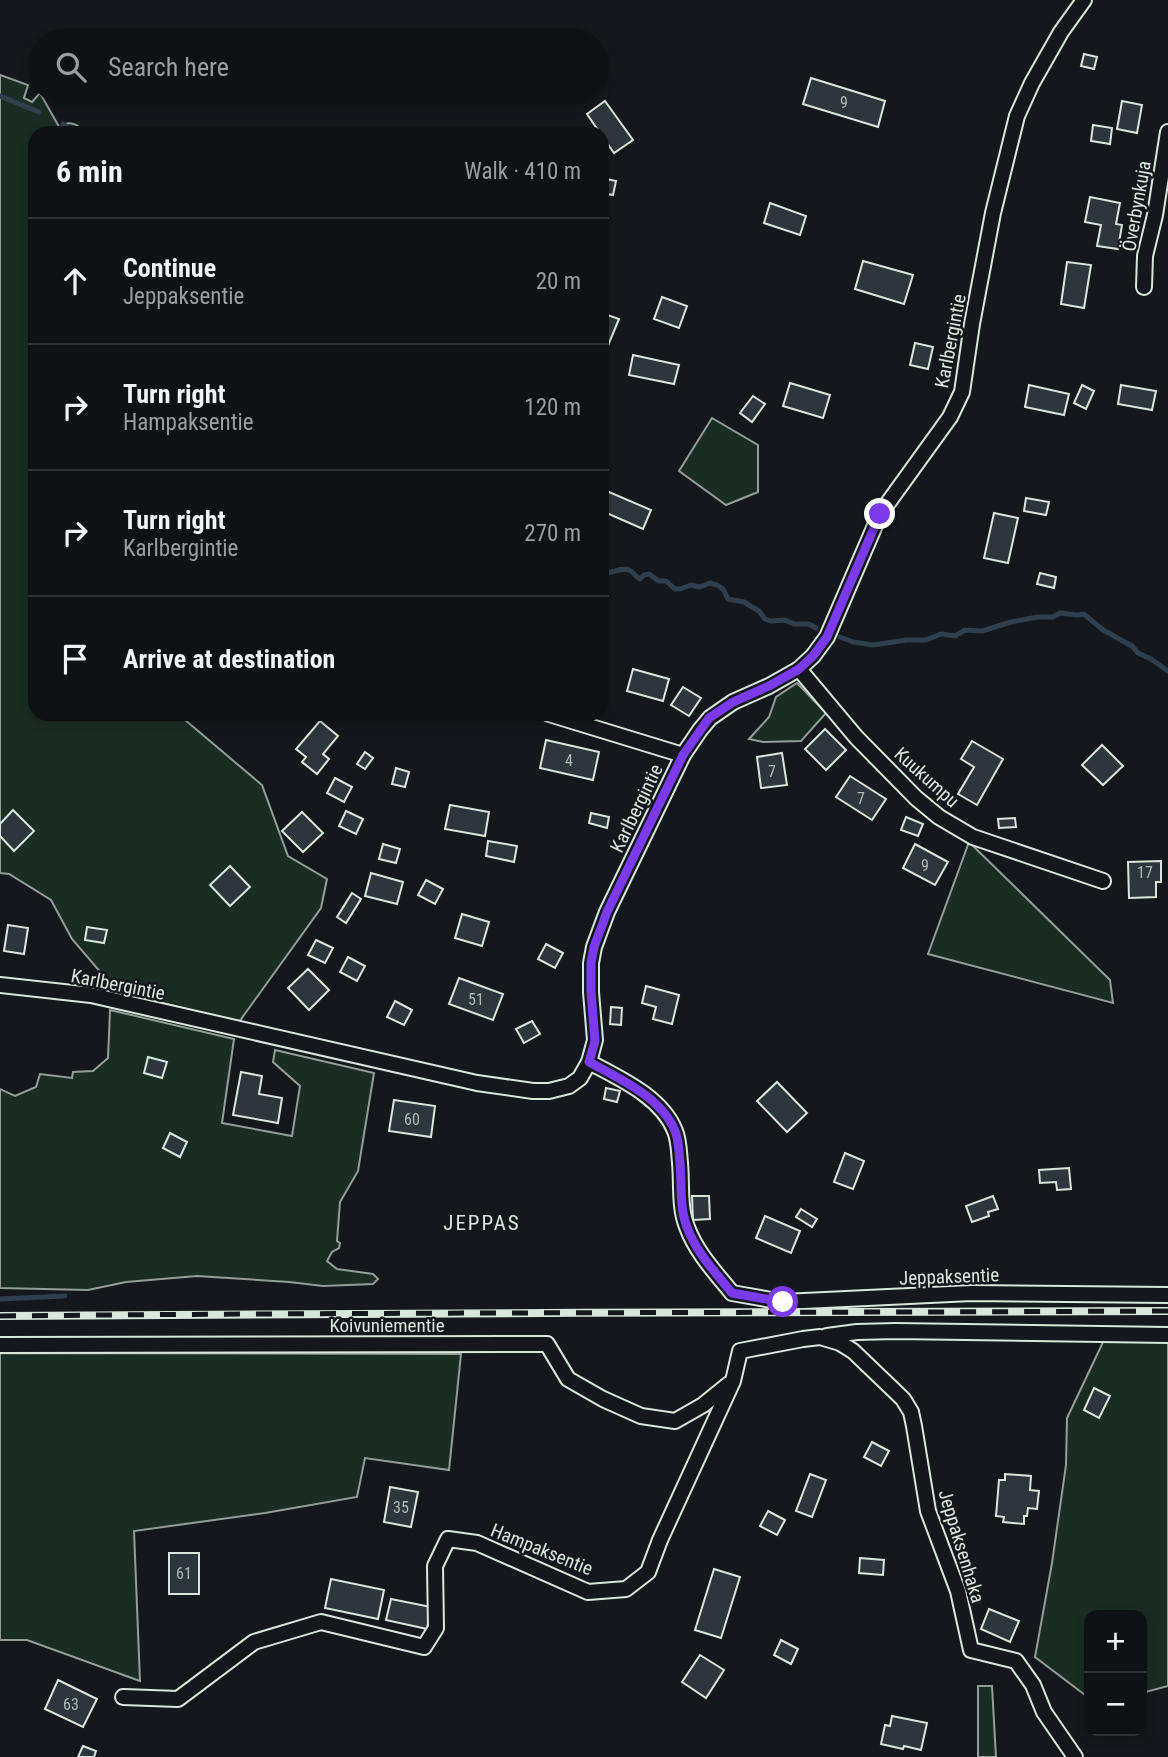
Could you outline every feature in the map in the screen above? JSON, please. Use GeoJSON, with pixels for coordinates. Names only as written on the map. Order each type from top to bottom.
{"type":"FeatureCollection","features":[{"type":"Feature","properties":{"kind":"street","name":"Karlbergintie"},"geometry":{"type":"LineString","coordinates":[[0,985],[91,995],[477,1083],[550,1091],[569,1086],[580,1078],[589,1062],[595,1041],[591,992],[594,947],[607,912],[683,755],[709,718],[733,702],[799,669],[813,656],[827,637],[880,514],[950,417],[962,392],[993,213],[1017,116],[1061,32],[1084,0]]}},
{"type":"Feature","properties":{"kind":"street","name":"Överbynkuja"},"geometry":{"type":"LineString","coordinates":[[1144,287],[1145,256],[1155,215],[1168,132]]}},
{"type":"Feature","properties":{"kind":"street","name":"Kuukumpu"},"geometry":{"type":"LineString","coordinates":[[799,669],[856,737],[916,798],[939,817],[973,837],[1103,881]]}},
{"type":"Feature","properties":{"kind":"street"},"geometry":{"type":"LineString","coordinates":[[572,721],[683,755]]}},
{"type":"Feature","properties":{"kind":"street","name":"Jeppaksentie"},"geometry":{"type":"LineString","coordinates":[[589,1062],[637,1089],[666,1115],[676,1132],[686,1225],[697,1248],[732,1293],[783,1302],[972,1293],[1168,1295]]}},
{"type":"Feature","properties":{"kind":"street"},"geometry":{"type":"LineString","coordinates":[[820,1337],[895,1331],[1168,1335]]}},
{"type":"Feature","properties":{"kind":"street","name":"Hampaksentie"},"geometry":{"type":"LineString","coordinates":[[124,1697],[178,1699],[254,1642],[321,1622],[424,1647],[436,1628],[435,1566],[448,1539],[477,1543],[588,1592],[626,1589],[648,1572],[733,1381],[740,1351],[820,1337]]}},
{"type":"Feature","properties":{"kind":"street","name":"Jeppaksenhaka"},"geometry":{"type":"LineString","coordinates":[[820,1337],[840,1343],[853,1351],[903,1399],[911,1412],[928,1511],[958,1591],[971,1650],[1016,1661],[1033,1685],[1044,1712],[1075,1757]]}},
{"type":"Feature","properties":{"kind":"street","name":"Koivuniementie"},"geometry":{"type":"LineString","coordinates":[[0,1345],[547,1345],[568,1379],[641,1416],[675,1421],[703,1405],[733,1381]]}},
{"type":"Feature","properties":{"kind":"green space"},"geometry":{"type":"Polygon","coordinates":[[[0,75],[28,85],[24,98],[28,100],[28,105],[47,105],[59,126],[28,126],[28,721],[186,721],[262,785],[288,856],[327,879],[321,908],[239,1022],[109,990],[109,982],[72,939],[51,900],[9,874],[0,873],[0,75]]]}},
{"type":"Feature","properties":{"kind":"green space"},"geometry":{"type":"Polygon","coordinates":[[[712,418],[758,445],[758,492],[726,505],[679,471],[712,418]]]}},
{"type":"Feature","properties":{"kind":"green space"},"geometry":{"type":"Polygon","coordinates":[[[797,683],[826,713],[801,741],[763,742],[749,739],[769,717],[776,697],[797,683]]]}},
{"type":"Feature","properties":{"kind":"green space"},"geometry":{"type":"Polygon","coordinates":[[[969,842],[1110,980],[1113,1003],[928,954],[969,842]]]}},
{"type":"Feature","properties":{"kind":"green space"},"geometry":{"type":"Polygon","coordinates":[[[110,1010],[234,1039],[222,1123],[292,1136],[300,1086],[273,1062],[275,1050],[374,1073],[358,1171],[340,1202],[337,1241],[340,1243],[339,1248],[332,1252],[327,1261],[337,1269],[373,1274],[378,1279],[373,1284],[323,1286],[197,1276],[126,1282],[88,1290],[0,1288],[0,1089],[15,1096],[36,1087],[40,1074],[72,1078],[73,1072],[93,1071],[108,1058],[110,1010]]]}},
{"type":"Feature","properties":{"kind":"green space"},"geometry":{"type":"Polygon","coordinates":[[[1104,1340],[1168,1341],[1168,1686],[1147,1692],[1147,1610],[1084,1610],[1084,1694],[1035,1657],[1066,1465],[1067,1418],[1104,1340]]]}},
{"type":"Feature","properties":{"kind":"green space"},"geometry":{"type":"Polygon","coordinates":[[[0,1353],[461,1354],[449,1470],[365,1458],[357,1497],[134,1531],[140,1681],[27,1640],[0,1640],[0,1353]]]}},
{"type":"Feature","properties":{"kind":"green space"},"geometry":{"type":"Polygon","coordinates":[[[978,1686],[992,1686],[996,1757],[978,1757],[978,1686]]]}},
{"type":"Feature","properties":{"kind":"building"},"geometry":{"type":"Polygon","coordinates":[[[1084,54],[1097,57],[1094,69],[1081,66],[1084,54]]]}},
{"type":"Feature","properties":{"kind":"building"},"geometry":{"type":"Polygon","coordinates":[[[811,78],[885,101],[878,127],[803,104],[811,78]]]}},
{"type":"Feature","properties":{"kind":"building"},"geometry":{"type":"Polygon","coordinates":[[[1122,101],[1142,105],[1137,133],[1117,129],[1122,101]]]}},
{"type":"Feature","properties":{"kind":"building"},"geometry":{"type":"Polygon","coordinates":[[[599,105],[608,105],[633,140],[614,153],[609,146],[609,126],[595,126],[587,114],[599,105]]]}},
{"type":"Feature","properties":{"kind":"building"},"geometry":{"type":"Polygon","coordinates":[[[1093,125],[1112,128],[1110,144],[1091,141],[1093,125]]]}},
{"type":"Feature","properties":{"kind":"building"},"geometry":{"type":"Polygon","coordinates":[[[609,180],[616,181],[613,195],[609,194],[609,180]]]}},
{"type":"Feature","properties":{"kind":"building"},"geometry":{"type":"Polygon","coordinates":[[[1090,197],[1120,203],[1116,224],[1122,225],[1118,249],[1097,246],[1101,225],[1085,222],[1090,197]]]}},
{"type":"Feature","properties":{"kind":"building"},"geometry":{"type":"Polygon","coordinates":[[[770,203],[806,216],[800,235],[764,223],[770,203]]]}},
{"type":"Feature","properties":{"kind":"building"},"geometry":{"type":"Polygon","coordinates":[[[863,261],[913,275],[904,304],[855,289],[863,261]]]}},
{"type":"Feature","properties":{"kind":"building"},"geometry":{"type":"Polygon","coordinates":[[[1067,262],[1091,265],[1084,308],[1061,304],[1067,262]]]}},
{"type":"Feature","properties":{"kind":"building"},"geometry":{"type":"Polygon","coordinates":[[[662,297],[687,306],[679,328],[654,319],[662,297]]]}},
{"type":"Feature","properties":{"kind":"building"},"geometry":{"type":"Polygon","coordinates":[[[609,315],[619,319],[609,343],[609,315]]]}},
{"type":"Feature","properties":{"kind":"building"},"geometry":{"type":"Polygon","coordinates":[[[915,343],[933,347],[928,369],[910,365],[915,343]]]}},
{"type":"Feature","properties":{"kind":"building"},"geometry":{"type":"Polygon","coordinates":[[[633,355],[679,365],[674,384],[629,375],[633,355]]]}},
{"type":"Feature","properties":{"kind":"building"},"geometry":{"type":"Polygon","coordinates":[[[790,383],[830,395],[823,418],[783,406],[790,383]]]}},
{"type":"Feature","properties":{"kind":"building"},"geometry":{"type":"Polygon","coordinates":[[[1029,385],[1069,394],[1064,415],[1025,407],[1029,385]]]}},
{"type":"Feature","properties":{"kind":"building"},"geometry":{"type":"Polygon","coordinates":[[[1082,385],[1094,391],[1086,409],[1074,403],[1082,385]]]}},
{"type":"Feature","properties":{"kind":"building"},"geometry":{"type":"Polygon","coordinates":[[[1121,385],[1156,391],[1152,410],[1118,404],[1121,385]]]}},
{"type":"Feature","properties":{"kind":"building"},"geometry":{"type":"Polygon","coordinates":[[[753,396],[765,404],[752,422],[740,413],[753,396]]]}},
{"type":"Feature","properties":{"kind":"building"},"geometry":{"type":"Polygon","coordinates":[[[609,492],[651,510],[643,529],[609,514],[609,492]]]}},
{"type":"Feature","properties":{"kind":"building"},"geometry":{"type":"Polygon","coordinates":[[[1026,498],[1049,502],[1046,515],[1024,511],[1026,498]]]}},
{"type":"Feature","properties":{"kind":"building"},"geometry":{"type":"Polygon","coordinates":[[[994,513],[1018,518],[1008,563],[984,558],[994,513]]]}},
{"type":"Feature","properties":{"kind":"building"},"geometry":{"type":"Polygon","coordinates":[[[1040,573],[1056,577],[1054,588],[1037,584],[1040,573]]]}},
{"type":"Feature","properties":{"kind":"building"},"geometry":{"type":"Polygon","coordinates":[[[633,669],[669,679],[663,701],[627,691],[633,669]]]}},
{"type":"Feature","properties":{"kind":"building"},"geometry":{"type":"Polygon","coordinates":[[[683,687],[701,698],[689,716],[671,705],[683,687]]]}},
{"type":"Feature","properties":{"kind":"building"},"geometry":{"type":"Polygon","coordinates":[[[320,721],[338,736],[323,754],[329,759],[317,774],[302,762],[306,757],[296,749],[320,721]]]}},
{"type":"Feature","properties":{"kind":"building"},"geometry":{"type":"Polygon","coordinates":[[[825,729],[846,750],[826,770],[805,749],[825,729]]]}},
{"type":"Feature","properties":{"kind":"building"},"geometry":{"type":"Polygon","coordinates":[[[546,740],[599,752],[593,780],[540,768],[546,740]]]}},
{"type":"Feature","properties":{"kind":"building"},"geometry":{"type":"Polygon","coordinates":[[[972,741],[1003,759],[977,805],[958,794],[974,767],[961,759],[972,741]]]}},
{"type":"Feature","properties":{"kind":"building"},"geometry":{"type":"Polygon","coordinates":[[[1102,745],[1123,766],[1103,785],[1082,765],[1102,745]]]}},
{"type":"Feature","properties":{"kind":"building"},"geometry":{"type":"Polygon","coordinates":[[[365,752],[373,758],[365,769],[357,764],[365,752]]]}},
{"type":"Feature","properties":{"kind":"building"},"geometry":{"type":"Polygon","coordinates":[[[782,753],[787,785],[761,788],[757,757],[782,753]]]}},
{"type":"Feature","properties":{"kind":"building"},"geometry":{"type":"Polygon","coordinates":[[[396,768],[409,772],[405,787],[392,784],[396,768]]]}},
{"type":"Feature","properties":{"kind":"building"},"geometry":{"type":"Polygon","coordinates":[[[850,776],[886,799],[872,820],[836,797],[850,776]]]}},
{"type":"Feature","properties":{"kind":"building"},"geometry":{"type":"Polygon","coordinates":[[[335,778],[352,787],[344,802],[327,793],[335,778]]]}},
{"type":"Feature","properties":{"kind":"building"},"geometry":{"type":"Polygon","coordinates":[[[450,805],[489,812],[485,836],[445,829],[450,805]]]}},
{"type":"Feature","properties":{"kind":"building"},"geometry":{"type":"Polygon","coordinates":[[[13,810],[34,831],[14,851],[0,836],[0,824],[13,810]]]}},
{"type":"Feature","properties":{"kind":"building"},"geometry":{"type":"Polygon","coordinates":[[[346,811],[363,819],[356,834],[339,826],[346,811]]]}},
{"type":"Feature","properties":{"kind":"building"},"geometry":{"type":"Polygon","coordinates":[[[302,812],[323,833],[303,852],[282,831],[302,812]]]}},
{"type":"Feature","properties":{"kind":"building"},"geometry":{"type":"Polygon","coordinates":[[[591,813],[609,817],[607,828],[589,823],[591,813]]]}},
{"type":"Feature","properties":{"kind":"building"},"geometry":{"type":"Polygon","coordinates":[[[906,817],[923,824],[918,836],[901,830],[906,817]]]}},
{"type":"Feature","properties":{"kind":"building"},"geometry":{"type":"Polygon","coordinates":[[[1015,818],[1016,827],[999,828],[998,819],[1015,818]]]}},
{"type":"Feature","properties":{"kind":"building"},"geometry":{"type":"Polygon","coordinates":[[[488,841],[517,846],[514,862],[486,856],[488,841]]]}},
{"type":"Feature","properties":{"kind":"building"},"geometry":{"type":"Polygon","coordinates":[[[383,844],[400,849],[396,863],[379,859],[383,844]]]}},
{"type":"Feature","properties":{"kind":"building"},"geometry":{"type":"Polygon","coordinates":[[[915,844],[948,862],[935,885],[903,868],[915,844]]]}},
{"type":"Feature","properties":{"kind":"building"},"geometry":{"type":"Polygon","coordinates":[[[1161,861],[1161,882],[1156,882],[1156,897],[1129,898],[1128,862],[1161,861]]]}},
{"type":"Feature","properties":{"kind":"building"},"geometry":{"type":"Polygon","coordinates":[[[230,866],[250,887],[230,906],[210,885],[230,866]]]}},
{"type":"Feature","properties":{"kind":"building"},"geometry":{"type":"Polygon","coordinates":[[[371,873],[403,882],[397,904],[365,896],[371,873]]]}},
{"type":"Feature","properties":{"kind":"building"},"geometry":{"type":"Polygon","coordinates":[[[426,880],[443,889],[435,904],[418,895],[426,880]]]}},
{"type":"Feature","properties":{"kind":"building"},"geometry":{"type":"Polygon","coordinates":[[[352,893],[361,899],[346,923],[337,917],[352,893]]]}},
{"type":"Feature","properties":{"kind":"building"},"geometry":{"type":"Polygon","coordinates":[[[462,914],[489,922],[482,946],[455,938],[462,914]]]}},
{"type":"Feature","properties":{"kind":"building"},"geometry":{"type":"Polygon","coordinates":[[[8,925],[28,928],[24,954],[4,951],[8,925]]]}},
{"type":"Feature","properties":{"kind":"building"},"geometry":{"type":"Polygon","coordinates":[[[87,927],[107,930],[104,943],[85,940],[87,927]]]}},
{"type":"Feature","properties":{"kind":"building"},"geometry":{"type":"Polygon","coordinates":[[[316,940],[333,948],[325,963],[308,955],[316,940]]]}},
{"type":"Feature","properties":{"kind":"building"},"geometry":{"type":"Polygon","coordinates":[[[546,944],[563,953],[555,968],[538,959],[546,944]]]}},
{"type":"Feature","properties":{"kind":"building"},"geometry":{"type":"Polygon","coordinates":[[[348,957],[365,966],[357,981],[340,972],[348,957]]]}},
{"type":"Feature","properties":{"kind":"building"},"geometry":{"type":"Polygon","coordinates":[[[308,969],[329,990],[309,1010],[288,988],[308,969]]]}},
{"type":"Feature","properties":{"kind":"building"},"geometry":{"type":"Polygon","coordinates":[[[459,978],[503,994],[493,1020],[449,1004],[459,978]]]}},
{"type":"Feature","properties":{"kind":"building"},"geometry":{"type":"Polygon","coordinates":[[[646,986],[679,995],[672,1024],[653,1019],[656,1007],[642,1003],[646,986]]]}},
{"type":"Feature","properties":{"kind":"building"},"geometry":{"type":"Polygon","coordinates":[[[395,1001],[412,1010],[404,1025],[387,1017],[395,1001]]]}},
{"type":"Feature","properties":{"kind":"building"},"geometry":{"type":"Polygon","coordinates":[[[611,1007],[622,1008],[621,1025],[610,1024],[611,1007]]]}},
{"type":"Feature","properties":{"kind":"building"},"geometry":{"type":"Polygon","coordinates":[[[532,1021],[540,1034],[524,1043],[516,1029],[532,1021]]]}},
{"type":"Feature","properties":{"kind":"building"},"geometry":{"type":"Polygon","coordinates":[[[148,1057],[167,1062],[162,1078],[144,1073],[148,1057]]]}},
{"type":"Feature","properties":{"kind":"building"},"geometry":{"type":"Polygon","coordinates":[[[241,1072],[262,1076],[259,1094],[282,1098],[278,1123],[233,1115],[241,1072]]]}},
{"type":"Feature","properties":{"kind":"building"},"geometry":{"type":"Polygon","coordinates":[[[777,1082],[807,1113],[787,1132],[757,1101],[777,1082]]]}},
{"type":"Feature","properties":{"kind":"building"},"geometry":{"type":"Polygon","coordinates":[[[606,1088],[620,1091],[617,1102],[604,1099],[606,1088]]]}},
{"type":"Feature","properties":{"kind":"building"},"geometry":{"type":"Polygon","coordinates":[[[394,1100],[435,1106],[431,1137],[389,1131],[394,1100]]]}},
{"type":"Feature","properties":{"kind":"building"},"geometry":{"type":"Polygon","coordinates":[[[170,1133],[187,1142],[180,1157],[163,1148],[170,1133]]]}},
{"type":"Feature","properties":{"kind":"building"},"geometry":{"type":"Polygon","coordinates":[[[845,1153],[864,1161],[853,1189],[834,1182],[845,1153]]]}},
{"type":"Feature","properties":{"kind":"building"},"geometry":{"type":"Polygon","coordinates":[[[1069,1168],[1071,1189],[1057,1190],[1056,1182],[1040,1183],[1039,1170],[1069,1168]]]}},
{"type":"Feature","properties":{"kind":"building"},"geometry":{"type":"Polygon","coordinates":[[[692,1196],[709,1196],[710,1219],[693,1220],[692,1196]]]}},
{"type":"Feature","properties":{"kind":"building"},"geometry":{"type":"Polygon","coordinates":[[[993,1196],[998,1209],[988,1212],[989,1216],[972,1222],[966,1206],[993,1196]]]}},
{"type":"Feature","properties":{"kind":"building"},"geometry":{"type":"Polygon","coordinates":[[[801,1209],[817,1219],[812,1227],[796,1217],[801,1209]]]}},
{"type":"Feature","properties":{"kind":"building"},"geometry":{"type":"Polygon","coordinates":[[[765,1216],[800,1231],[791,1253],[756,1238],[765,1216]]]}},
{"type":"Feature","properties":{"kind":"building"},"geometry":{"type":"Polygon","coordinates":[[[1094,1388],[1110,1396],[1099,1418],[1084,1410],[1094,1388]]]}},
{"type":"Feature","properties":{"kind":"building"},"geometry":{"type":"Polygon","coordinates":[[[872,1442],[889,1451],[881,1466],[864,1457],[872,1442]]]}},
{"type":"Feature","properties":{"kind":"building"},"geometry":{"type":"Polygon","coordinates":[[[810,1474],[826,1480],[812,1517],[796,1511],[810,1474]]]}},
{"type":"Feature","properties":{"kind":"building"},"geometry":{"type":"Polygon","coordinates":[[[1005,1474],[1031,1476],[1030,1490],[1039,1491],[1037,1509],[1028,1508],[1024,1524],[1003,1522],[1004,1517],[996,1516],[999,1480],[1005,1480],[1005,1474]]]}},
{"type":"Feature","properties":{"kind":"building"},"geometry":{"type":"Polygon","coordinates":[[[390,1487],[418,1492],[411,1527],[384,1522],[390,1487]]]}},
{"type":"Feature","properties":{"kind":"building"},"geometry":{"type":"Polygon","coordinates":[[[768,1511],[785,1520],[777,1535],[760,1526],[768,1511]]]}},
{"type":"Feature","properties":{"kind":"building"},"geometry":{"type":"Polygon","coordinates":[[[169,1553],[199,1553],[199,1594],[169,1594],[169,1553]]]}},
{"type":"Feature","properties":{"kind":"building"},"geometry":{"type":"Polygon","coordinates":[[[860,1558],[884,1560],[883,1575],[859,1573],[860,1558]]]}},
{"type":"Feature","properties":{"kind":"building"},"geometry":{"type":"Polygon","coordinates":[[[714,1569],[740,1577],[721,1638],[695,1630],[714,1569]]]}},
{"type":"Feature","properties":{"kind":"building"},"geometry":{"type":"Polygon","coordinates":[[[331,1579],[384,1590],[378,1619],[325,1608],[331,1579]]]}},
{"type":"Feature","properties":{"kind":"building"},"geometry":{"type":"Polygon","coordinates":[[[391,1599],[431,1607],[427,1629],[386,1620],[391,1599]]]}},
{"type":"Feature","properties":{"kind":"building"},"geometry":{"type":"Polygon","coordinates":[[[989,1609],[1019,1621],[1010,1642],[981,1629],[989,1609]]]}},
{"type":"Feature","properties":{"kind":"building"},"geometry":{"type":"Polygon","coordinates":[[[781,1640],[798,1649],[791,1664],[774,1655],[781,1640]]]}},
{"type":"Feature","properties":{"kind":"building"},"geometry":{"type":"Polygon","coordinates":[[[700,1655],[724,1670],[706,1698],[682,1682],[700,1655]]]}},
{"type":"Feature","properties":{"kind":"building"},"geometry":{"type":"Polygon","coordinates":[[[58,1680],[97,1699],[83,1727],[45,1709],[58,1680]]]}},
{"type":"Feature","properties":{"kind":"building"},"geometry":{"type":"Polygon","coordinates":[[[892,1716],[927,1723],[921,1750],[881,1744],[885,1725],[890,1726],[892,1716]]]}},
{"type":"Feature","properties":{"kind":"building"},"geometry":{"type":"Polygon","coordinates":[[[83,1746],[96,1751],[94,1757],[78,1757],[83,1746]]]}},
{"type":"Feature","properties":{"kind":"waterway"},"geometry":{"type":"LineString","coordinates":[[0,96],[39,112]]}},
{"type":"Feature","properties":{"kind":"waterway"},"geometry":{"type":"LineString","coordinates":[[609,573],[628,570],[640,579],[649,574],[659,581],[666,581],[675,589],[691,585],[700,587],[710,583],[723,589],[728,599],[744,602],[759,611],[765,619],[809,624],[816,628]]}},
{"type":"Feature","properties":{"kind":"waterway"},"geometry":{"type":"LineString","coordinates":[[840,637],[873,645],[926,640],[941,634],[955,636],[965,630],[982,631],[1011,622],[1053,617],[1060,613],[1084,614],[1103,630],[1168,671]]}},
{"type":"Feature","properties":{"kind":"waterway"},"geometry":{"type":"LineString","coordinates":[[0,1299],[65,1296]]}},
{"type":"Feature","properties":{"kind":"railway"},"geometry":{"type":"LineString","coordinates":[[0,1316],[1168,1311]]}},
{"type":"Feature","properties":{"kind":"district","name":"JEPPAS"},"geometry":{"type":"Point","coordinates":[482,1223]}},
{"type":"Feature","properties":{"kind":"route"},"geometry":{"type":"LineString","coordinates":[[783,1302],[732,1293],[715,1272],[697,1248],[686,1225],[676,1132],[666,1115],[637,1089],[589,1062],[595,1041],[591,963],[607,912],[683,755],[709,718],[733,702],[799,669],[813,656],[827,637],[880,514]]}}]}
